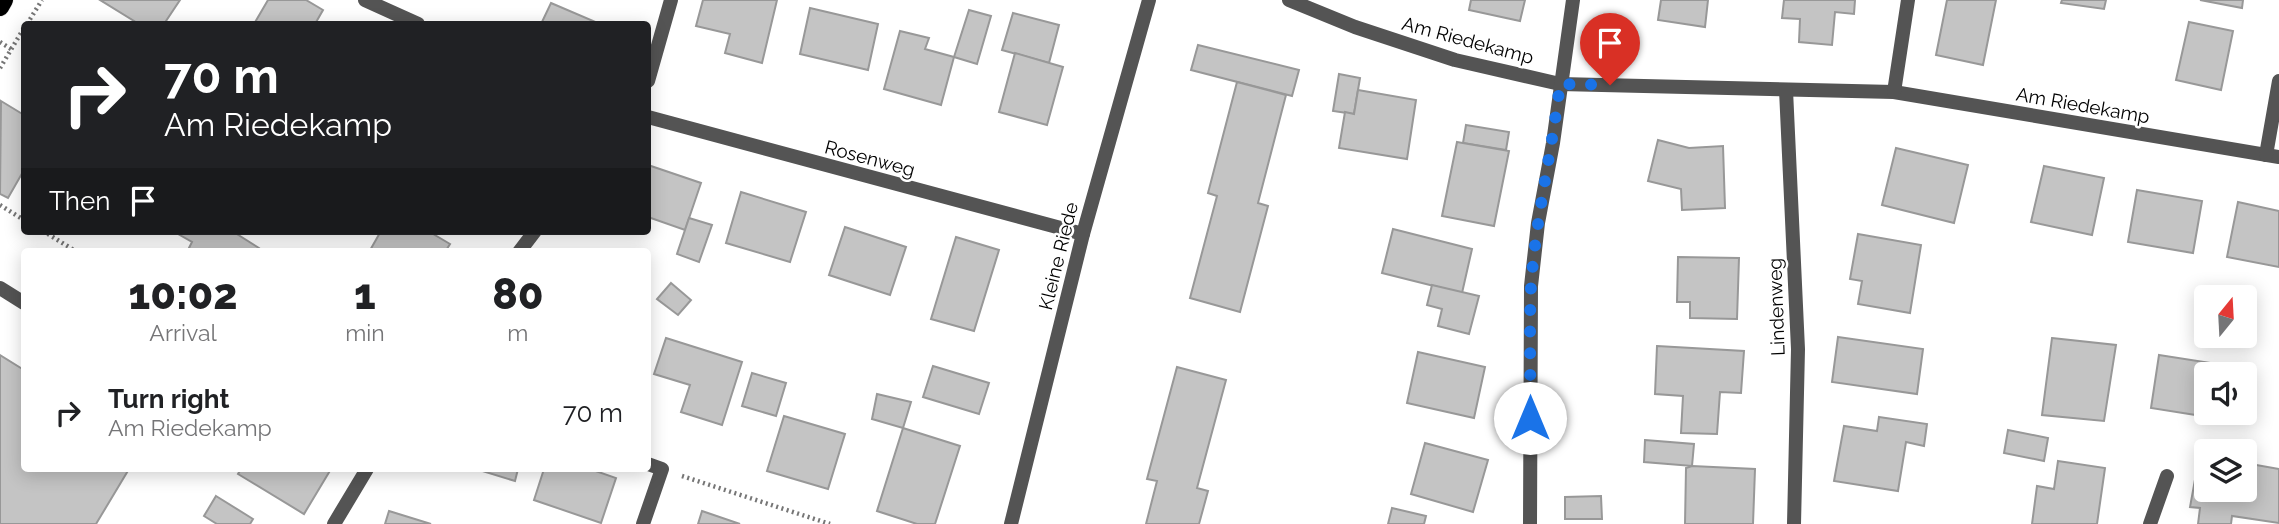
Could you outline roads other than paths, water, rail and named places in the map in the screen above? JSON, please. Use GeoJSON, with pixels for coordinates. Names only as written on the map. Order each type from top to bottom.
{"type":"FeatureCollection","features":[{"type":"Feature","properties":{"kind":"main road"},"geometry":{"type":"LineString","coordinates":[[0,7],[4,0]]}},
{"type":"Feature","properties":{"kind":"street"},"geometry":{"type":"LineString","coordinates":[[365,0],[411,21]]}},
{"type":"Feature","properties":{"kind":"street"},"geometry":{"type":"LineString","coordinates":[[651,70],[671,0]]}},
{"type":"Feature","properties":{"kind":"street","name":"Kleine Riede"},"geometry":{"type":"LineString","coordinates":[[1011,524],[1083,234],[1149,0]]}},
{"type":"Feature","properties":{"kind":"street","name":"Am Riedekamp"},"geometry":{"type":"LineString","coordinates":[[1289,0],[1355,27],[1455,60],[1560,84],[1894,92],[2273,156],[2279,81]]}},
{"type":"Feature","properties":{"kind":"street"},"geometry":{"type":"LineString","coordinates":[[1530,524],[1531,286],[1538,223],[1553,143],[1573,0]]}},
{"type":"Feature","properties":{"kind":"street"},"geometry":{"type":"LineString","coordinates":[[1894,92],[1908,0]]}},
{"type":"Feature","properties":{"kind":"street","name":"Lindenweg"},"geometry":{"type":"LineString","coordinates":[[1786,90],[1798,349],[1794,524]]}},
{"type":"Feature","properties":{"kind":"street","name":"Rosenweg"},"geometry":{"type":"LineString","coordinates":[[651,118],[1083,234]]}},
{"type":"Feature","properties":{"kind":"street"},"geometry":{"type":"LineString","coordinates":[[0,288],[21,301]]}},
{"type":"Feature","properties":{"kind":"street"},"geometry":{"type":"LineString","coordinates":[[643,524],[654,467]]}},
{"type":"Feature","properties":{"kind":"street"},"geometry":{"type":"LineString","coordinates":[[334,524],[365,472]]}},
{"type":"Feature","properties":{"kind":"street"},"geometry":{"type":"LineString","coordinates":[[2150,524],[2167,476]]}}]}
